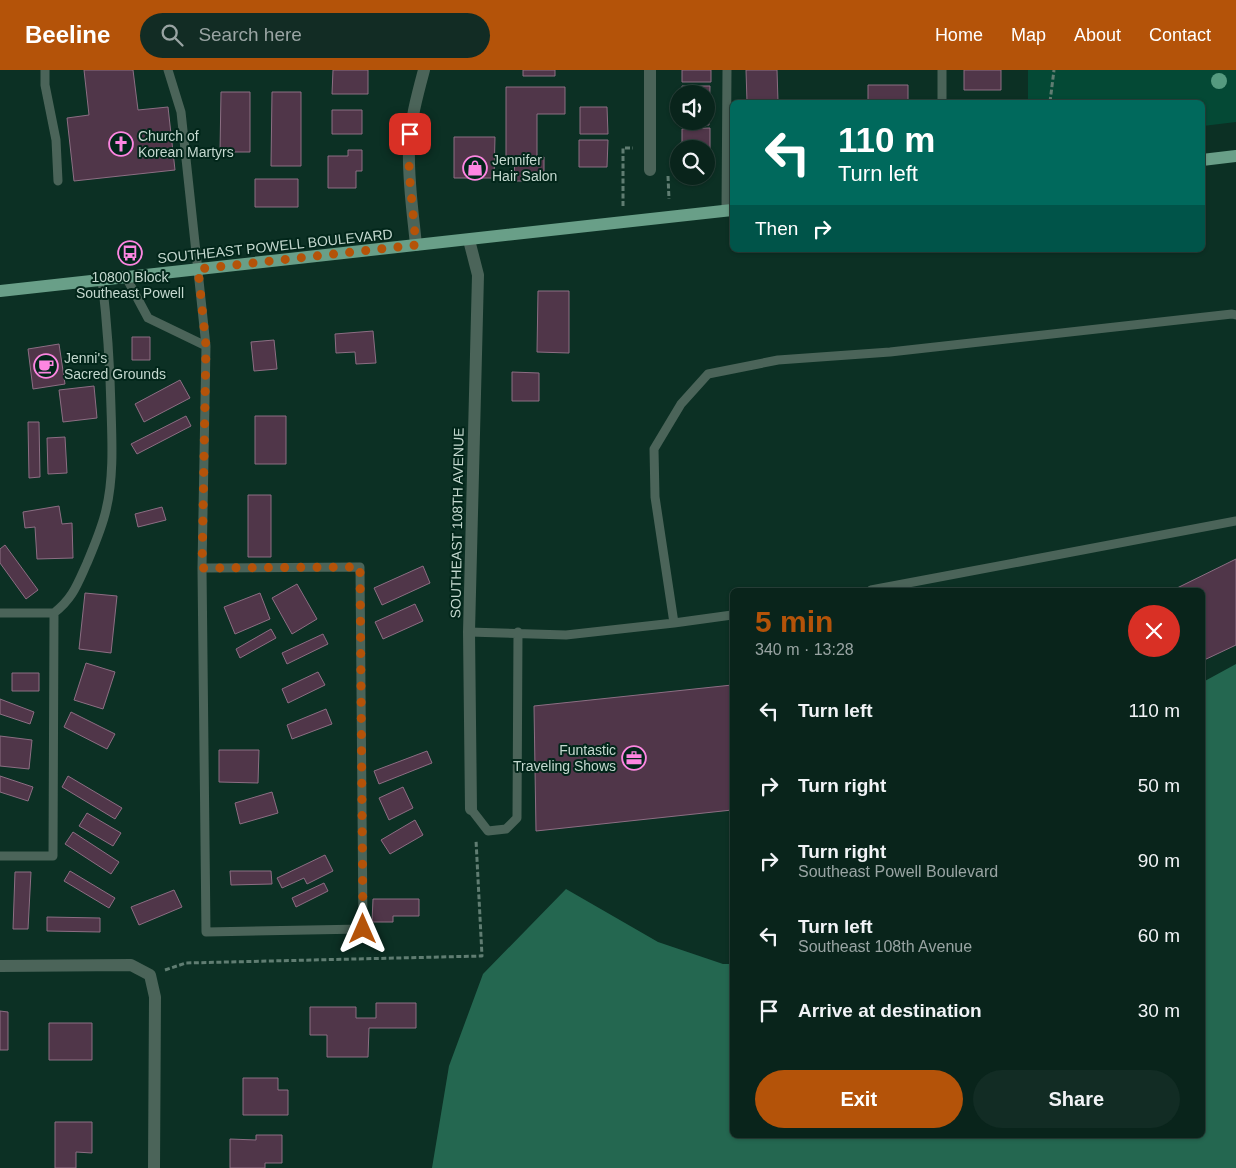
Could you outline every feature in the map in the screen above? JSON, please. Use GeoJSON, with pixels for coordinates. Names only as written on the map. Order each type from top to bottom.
{"type":"FeatureCollection","features":[{"type":"Feature","properties":{"kind":"main road"},"geometry":{"type":"LineString","coordinates":[[1205,160],[1236,156]]}},
{"type":"Feature","properties":{"kind":"main road","name":"SOUTHEAST POWELL BOULEVARD"},"geometry":{"type":"LineString","coordinates":[[0,290],[729,211]]}},
{"type":"Feature","properties":{"kind":"street"},"geometry":{"type":"LineString","coordinates":[[416,245],[409,171],[409,148],[414,106],[424,70]]}},
{"type":"Feature","properties":{"kind":"street"},"geometry":{"type":"LineString","coordinates":[[650,70],[650,170]]}},
{"type":"Feature","properties":{"kind":"street","name":"SOUTHEAST 108TH AVENUE"},"geometry":{"type":"LineString","coordinates":[[469,240],[478,275],[469,632],[471,809]]}},
{"type":"Feature","properties":{"kind":"street"},"geometry":{"type":"LineString","coordinates":[[0,966],[132,965],[150,975],[155,997],[154,1168]]}},
{"type":"Feature","properties":{"kind":"lane"},"geometry":{"type":"LineString","coordinates":[[45,70],[45,84],[56,140],[58,181]]}},
{"type":"Feature","properties":{"kind":"lane"},"geometry":{"type":"LineString","coordinates":[[168,70],[180,112],[206,346],[202,568],[206,932],[363,929],[360,567],[202,568]]}},
{"type":"Feature","properties":{"kind":"lane"},"geometry":{"type":"LineString","coordinates":[[727,70],[729,211]]}},
{"type":"Feature","properties":{"kind":"lane"},"geometry":{"type":"LineString","coordinates":[[942,70],[942,100]]}},
{"type":"Feature","properties":{"kind":"lane"},"geometry":{"type":"LineString","coordinates":[[126,276],[148,318],[206,346]]}},
{"type":"Feature","properties":{"kind":"lane"},"geometry":{"type":"LineString","coordinates":[[0,613],[54,613],[67,603],[77,586],[97,539],[106,510],[111,473],[112,436],[102,279]]}},
{"type":"Feature","properties":{"kind":"lane"},"geometry":{"type":"LineString","coordinates":[[674,623],[655,497],[654,449],[681,404],[708,374],[778,360],[890,352],[1236,314]]}},
{"type":"Feature","properties":{"kind":"lane"},"geometry":{"type":"LineString","coordinates":[[881,588],[1236,520]]}},
{"type":"Feature","properties":{"kind":"lane"},"geometry":{"type":"LineString","coordinates":[[0,856],[53,856],[54,613]]}},
{"type":"Feature","properties":{"kind":"lane"},"geometry":{"type":"LineString","coordinates":[[469,632],[518,632],[566,635],[674,623],[730,614]]}},
{"type":"Feature","properties":{"kind":"lane"},"geometry":{"type":"LineString","coordinates":[[471,809],[488,831],[506,828],[517,818],[518,632]]}},
{"type":"Feature","properties":{"kind":"path"},"geometry":{"type":"LineString","coordinates":[[1050,100],[1054,70]]}},
{"type":"Feature","properties":{"kind":"green space"},"geometry":{"type":"Polygon","coordinates":[[[1028,70],[1236,70],[1236,122],[1205,126],[1205,100],[1028,100],[1028,70]]]}},
{"type":"Feature","properties":{"kind":"green space"},"geometry":{"type":"Polygon","coordinates":[[[1236,664],[1236,1168],[432,1168],[449,1066],[483,974],[566,889],[658,942],[723,964],[730,964],[730,1138],[1205,1138],[1205,681],[1236,664]]]}},
{"type":"Feature","properties":{"kind":"building","name":"Church of Korean Martyrs"},"geometry":{"type":"Polygon","coordinates":[[[84,70],[133,70],[138,110],[168,107],[175,170],[74,181],[67,118],[89,115],[84,70]]]}},
{"type":"Feature","properties":{"kind":"building"},"geometry":{"type":"Polygon","coordinates":[[[333,70],[368,70],[368,94],[332,94],[333,70]]]}},
{"type":"Feature","properties":{"kind":"building"},"geometry":{"type":"Polygon","coordinates":[[[523,70],[555,70],[555,76],[523,76],[523,70]]]}},
{"type":"Feature","properties":{"kind":"building"},"geometry":{"type":"Polygon","coordinates":[[[682,70],[711,70],[711,82],[682,82],[682,70]]]}},
{"type":"Feature","properties":{"kind":"building"},"geometry":{"type":"Polygon","coordinates":[[[746,70],[777,70],[778,100],[747,100],[746,70]]]}},
{"type":"Feature","properties":{"kind":"building"},"geometry":{"type":"Polygon","coordinates":[[[964,70],[1001,70],[1001,90],[964,90],[964,70]]]}},
{"type":"Feature","properties":{"kind":"building"},"geometry":{"type":"Polygon","coordinates":[[[868,85],[908,85],[908,100],[868,100],[868,85]]]}},
{"type":"Feature","properties":{"kind":"building"},"geometry":{"type":"Polygon","coordinates":[[[506,87],[565,87],[565,114],[537,114],[537,157],[544,157],[544,181],[514,181],[515,157],[506,157],[506,87]]]}},
{"type":"Feature","properties":{"kind":"building"},"geometry":{"type":"Polygon","coordinates":[[[221,92],[250,92],[250,152],[220,152],[221,92]]]}},
{"type":"Feature","properties":{"kind":"building"},"geometry":{"type":"Polygon","coordinates":[[[272,92],[301,92],[301,166],[271,166],[272,92]]]}},
{"type":"Feature","properties":{"kind":"building"},"geometry":{"type":"Polygon","coordinates":[[[580,107],[607,107],[608,134],[580,134],[580,107]]]}},
{"type":"Feature","properties":{"kind":"building"},"geometry":{"type":"Polygon","coordinates":[[[332,110],[362,110],[362,134],[332,134],[332,110]]]}},
{"type":"Feature","properties":{"kind":"building"},"geometry":{"type":"Polygon","coordinates":[[[682,130],[710,130],[710,140],[682,140],[682,130]]]}},
{"type":"Feature","properties":{"kind":"building"},"geometry":{"type":"Polygon","coordinates":[[[454,137],[495,137],[494,178],[454,178],[454,137]]]}},
{"type":"Feature","properties":{"kind":"building"},"geometry":{"type":"Polygon","coordinates":[[[579,140],[608,140],[607,167],[579,167],[579,140]]]}},
{"type":"Feature","properties":{"kind":"building"},"geometry":{"type":"Polygon","coordinates":[[[348,150],[362,150],[362,171],[356,171],[356,188],[328,188],[328,156],[348,156],[348,150]]]}},
{"type":"Feature","properties":{"kind":"building"},"geometry":{"type":"Polygon","coordinates":[[[255,179],[298,179],[298,207],[255,207],[255,179]]]}},
{"type":"Feature","properties":{"kind":"building"},"geometry":{"type":"Polygon","coordinates":[[[538,291],[569,291],[569,353],[537,352],[538,291]]]}},
{"type":"Feature","properties":{"kind":"building"},"geometry":{"type":"Polygon","coordinates":[[[373,331],[376,363],[356,364],[355,352],[336,353],[335,334],[373,331]]]}},
{"type":"Feature","properties":{"kind":"building"},"geometry":{"type":"Polygon","coordinates":[[[132,337],[150,337],[150,360],[132,360],[132,337]]]}},
{"type":"Feature","properties":{"kind":"building"},"geometry":{"type":"Polygon","coordinates":[[[274,340],[277,369],[254,371],[251,342],[274,340]]]}},
{"type":"Feature","properties":{"kind":"building","name":"Jenni's Sacred Grounds"},"geometry":{"type":"Polygon","coordinates":[[[59,344],[65,384],[33,389],[28,349],[59,344]]]}},
{"type":"Feature","properties":{"kind":"building"},"geometry":{"type":"Polygon","coordinates":[[[512,372],[539,373],[539,401],[512,401],[512,372]]]}},
{"type":"Feature","properties":{"kind":"building"},"geometry":{"type":"Polygon","coordinates":[[[180,380],[190,398],[144,422],[135,404],[180,380]]]}},
{"type":"Feature","properties":{"kind":"building"},"geometry":{"type":"Polygon","coordinates":[[[94,386],[97,418],[63,422],[59,390],[94,386]]]}},
{"type":"Feature","properties":{"kind":"building"},"geometry":{"type":"Polygon","coordinates":[[[186,416],[191,426],[137,454],[131,444],[186,416]]]}},
{"type":"Feature","properties":{"kind":"building"},"geometry":{"type":"Polygon","coordinates":[[[255,416],[286,416],[286,464],[255,464],[255,416]]]}},
{"type":"Feature","properties":{"kind":"building"},"geometry":{"type":"Polygon","coordinates":[[[28,422],[39,422],[40,477],[29,478],[28,422]]]}},
{"type":"Feature","properties":{"kind":"building"},"geometry":{"type":"Polygon","coordinates":[[[65,437],[67,473],[48,474],[47,438],[65,437]]]}},
{"type":"Feature","properties":{"kind":"building"},"geometry":{"type":"Polygon","coordinates":[[[248,495],[271,495],[271,557],[248,557],[248,495]]]}},
{"type":"Feature","properties":{"kind":"building"},"geometry":{"type":"Polygon","coordinates":[[[59,506],[62,524],[72,523],[73,558],[37,559],[35,527],[25,528],[23,512],[59,506]]]}},
{"type":"Feature","properties":{"kind":"building"},"geometry":{"type":"Polygon","coordinates":[[[162,507],[166,520],[138,527],[135,514],[162,507]]]}},
{"type":"Feature","properties":{"kind":"building"},"geometry":{"type":"Polygon","coordinates":[[[5,545],[38,590],[26,599],[0,563],[0,549],[5,545]]]}},
{"type":"Feature","properties":{"kind":"building"},"geometry":{"type":"Polygon","coordinates":[[[1236,559],[1236,645],[1205,660],[1205,588],[1177,588],[1236,559]]]}},
{"type":"Feature","properties":{"kind":"building"},"geometry":{"type":"Polygon","coordinates":[[[423,566],[430,583],[382,605],[374,588],[423,566]]]}},
{"type":"Feature","properties":{"kind":"building"},"geometry":{"type":"Polygon","coordinates":[[[297,584],[317,619],[292,634],[272,598],[297,584]]]}},
{"type":"Feature","properties":{"kind":"building"},"geometry":{"type":"Polygon","coordinates":[[[85,593],[117,596],[111,653],[79,649],[85,593]]]}},
{"type":"Feature","properties":{"kind":"building"},"geometry":{"type":"Polygon","coordinates":[[[260,593],[270,619],[235,634],[224,607],[260,593]]]}},
{"type":"Feature","properties":{"kind":"building"},"geometry":{"type":"Polygon","coordinates":[[[415,604],[423,621],[383,639],[375,622],[415,604]]]}},
{"type":"Feature","properties":{"kind":"building"},"geometry":{"type":"Polygon","coordinates":[[[271,629],[276,638],[240,658],[236,649],[271,629]]]}},
{"type":"Feature","properties":{"kind":"building"},"geometry":{"type":"Polygon","coordinates":[[[323,634],[328,644],[287,664],[282,653],[323,634]]]}},
{"type":"Feature","properties":{"kind":"building"},"geometry":{"type":"Polygon","coordinates":[[[86,663],[115,672],[103,709],[74,700],[86,663]]]}},
{"type":"Feature","properties":{"kind":"building"},"geometry":{"type":"Polygon","coordinates":[[[318,672],[325,685],[288,703],[282,689],[318,672]]]}},
{"type":"Feature","properties":{"kind":"building"},"geometry":{"type":"Polygon","coordinates":[[[12,673],[39,673],[39,691],[12,691],[12,673]]]}},
{"type":"Feature","properties":{"kind":"building","name":"Funtastic Traveling Shows"},"geometry":{"type":"Polygon","coordinates":[[[730,685],[730,810],[536,831],[534,706],[730,685]]]}},
{"type":"Feature","properties":{"kind":"building"},"geometry":{"type":"Polygon","coordinates":[[[0,699],[34,712],[30,724],[0,714],[0,699]]]}},
{"type":"Feature","properties":{"kind":"building"},"geometry":{"type":"Polygon","coordinates":[[[326,709],[332,724],[292,739],[287,725],[326,709]]]}},
{"type":"Feature","properties":{"kind":"building"},"geometry":{"type":"Polygon","coordinates":[[[71,712],[115,734],[107,749],[64,727],[71,712]]]}},
{"type":"Feature","properties":{"kind":"building"},"geometry":{"type":"Polygon","coordinates":[[[0,736],[32,740],[29,769],[0,766],[0,736]]]}},
{"type":"Feature","properties":{"kind":"building"},"geometry":{"type":"Polygon","coordinates":[[[219,750],[259,750],[258,783],[219,782],[219,750]]]}},
{"type":"Feature","properties":{"kind":"building"},"geometry":{"type":"Polygon","coordinates":[[[427,751],[432,763],[379,784],[374,771],[427,751]]]}},
{"type":"Feature","properties":{"kind":"building"},"geometry":{"type":"Polygon","coordinates":[[[0,776],[33,787],[28,801],[0,792],[0,776]]]}},
{"type":"Feature","properties":{"kind":"building"},"geometry":{"type":"Polygon","coordinates":[[[68,776],[122,808],[115,819],[62,787],[68,776]]]}},
{"type":"Feature","properties":{"kind":"building"},"geometry":{"type":"Polygon","coordinates":[[[403,787],[413,808],[389,820],[379,798],[403,787]]]}},
{"type":"Feature","properties":{"kind":"building"},"geometry":{"type":"Polygon","coordinates":[[[272,792],[278,813],[240,824],[235,803],[272,792]]]}},
{"type":"Feature","properties":{"kind":"building"},"geometry":{"type":"Polygon","coordinates":[[[87,813],[121,833],[113,846],[79,826],[87,813]]]}},
{"type":"Feature","properties":{"kind":"building"},"geometry":{"type":"Polygon","coordinates":[[[415,820],[423,835],[390,854],[381,840],[415,820]]]}},
{"type":"Feature","properties":{"kind":"building"},"geometry":{"type":"Polygon","coordinates":[[[73,832],[119,862],[111,874],[65,844],[73,832]]]}},
{"type":"Feature","properties":{"kind":"building"},"geometry":{"type":"Polygon","coordinates":[[[325,855],[333,871],[307,884],[304,878],[282,888],[277,878],[325,855]]]}},
{"type":"Feature","properties":{"kind":"building"},"geometry":{"type":"Polygon","coordinates":[[[70,871],[115,898],[109,908],[64,881],[70,871]]]}},
{"type":"Feature","properties":{"kind":"building"},"geometry":{"type":"Polygon","coordinates":[[[230,871],[271,871],[272,884],[231,885],[230,871]]]}},
{"type":"Feature","properties":{"kind":"building"},"geometry":{"type":"Polygon","coordinates":[[[15,872],[31,872],[28,929],[13,929],[15,872]]]}},
{"type":"Feature","properties":{"kind":"building"},"geometry":{"type":"Polygon","coordinates":[[[324,883],[328,891],[296,907],[292,898],[324,883]]]}},
{"type":"Feature","properties":{"kind":"building"},"geometry":{"type":"Polygon","coordinates":[[[174,890],[182,907],[139,925],[131,907],[174,890]]]}},
{"type":"Feature","properties":{"kind":"building"},"geometry":{"type":"Polygon","coordinates":[[[373,899],[419,899],[419,916],[393,916],[393,922],[372,922],[373,899]]]}},
{"type":"Feature","properties":{"kind":"building"},"geometry":{"type":"Polygon","coordinates":[[[47,917],[100,918],[100,932],[47,931],[47,917]]]}},
{"type":"Feature","properties":{"kind":"building"},"geometry":{"type":"Polygon","coordinates":[[[376,1003],[416,1003],[416,1028],[369,1028],[368,1057],[327,1057],[327,1035],[310,1035],[310,1007],[356,1007],[356,1018],[376,1018],[376,1003]]]}},
{"type":"Feature","properties":{"kind":"building"},"geometry":{"type":"Polygon","coordinates":[[[0,1011],[8,1012],[8,1050],[0,1050],[0,1011]]]}},
{"type":"Feature","properties":{"kind":"building"},"geometry":{"type":"Polygon","coordinates":[[[49,1023],[92,1023],[92,1060],[49,1060],[49,1023]]]}},
{"type":"Feature","properties":{"kind":"building"},"geometry":{"type":"Polygon","coordinates":[[[243,1078],[278,1078],[278,1090],[288,1090],[288,1115],[243,1115],[243,1078]]]}},
{"type":"Feature","properties":{"kind":"building"},"geometry":{"type":"Polygon","coordinates":[[[55,1122],[92,1122],[92,1153],[76,1152],[76,1168],[55,1168],[55,1122]]]}},
{"type":"Feature","properties":{"kind":"building"},"geometry":{"type":"Polygon","coordinates":[[[256,1135],[282,1135],[282,1163],[265,1163],[265,1168],[230,1168],[230,1139],[256,1140],[256,1135]]]}},
{"type":"Feature","properties":{"kind":"place","name":"Church of Korean Martyrs"},"geometry":{"type":"Point","coordinates":[121,144]}},
{"type":"Feature","properties":{"kind":"place","name":"Jennifer Hair Salon"},"geometry":{"type":"Point","coordinates":[475,168]}},
{"type":"Feature","properties":{"kind":"place","name":"10800 Block Southeast Powell"},"geometry":{"type":"Point","coordinates":[130,253]}},
{"type":"Feature","properties":{"kind":"place","name":"Jenni's Sacred Grounds"},"geometry":{"type":"Point","coordinates":[46,366]}},
{"type":"Feature","properties":{"kind":"place","name":"Funtastic Traveling Shows"},"geometry":{"type":"Point","coordinates":[634,758]}},
{"type":"Feature","properties":{"kind":"route"},"geometry":{"type":"LineString","coordinates":[[363,929],[360,567],[202,568],[206,346],[198,269],[416,245],[409,171],[410,134]]}}]}
